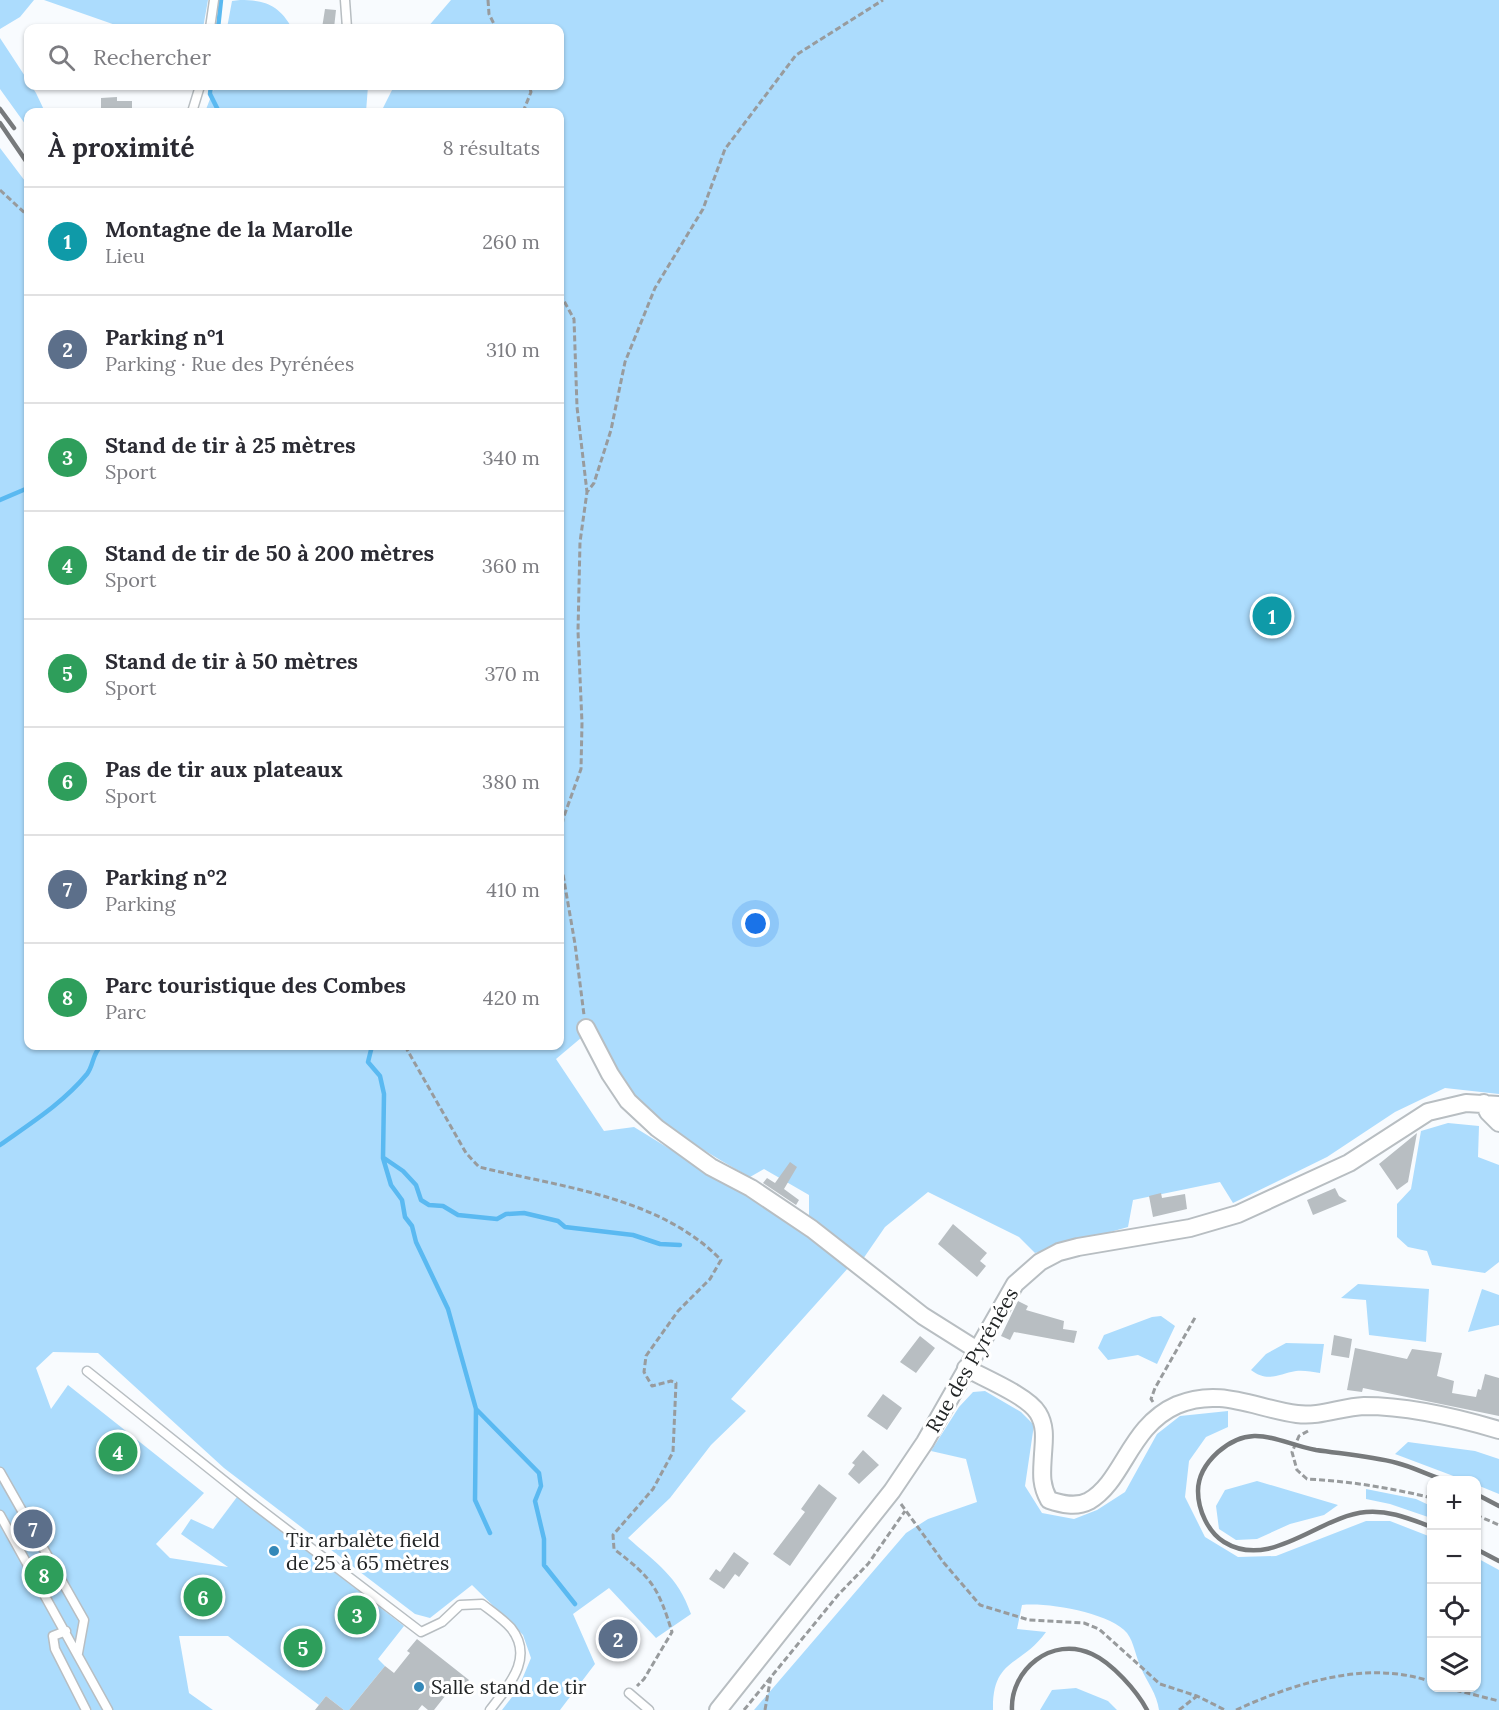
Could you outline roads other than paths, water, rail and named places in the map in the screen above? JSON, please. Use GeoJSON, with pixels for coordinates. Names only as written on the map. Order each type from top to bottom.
{"type":"FeatureCollection","features":[{"type":"Feature","properties":{"kind":"street"},"geometry":{"type":"LineString","coordinates":[[586,1028],[610,1074],[628,1101],[657,1128],[711,1167],[752,1188],[812,1229],[923,1316],[977,1350]]}},
{"type":"Feature","properties":{"kind":"street","name":"Rue des Pyrénées"},"geometry":{"type":"LineString","coordinates":[[718,1710],[892,1491],[925,1442],[1015,1284],[1040,1262],[1059,1252],[1190,1227],[1238,1214],[1340,1168],[1428,1112],[1466,1103],[1491,1104]]}},
{"type":"Feature","properties":{"kind":"street"},"geometry":{"type":"LineString","coordinates":[[1491,1104],[1488,1112],[1499,1123]]}},
{"type":"Feature","properties":{"kind":"street"},"geometry":{"type":"LineString","coordinates":[[966,1368],[1026,1401],[1037,1411],[1045,1438],[1041,1473],[1044,1491],[1049,1500],[1062,1504],[1088,1502],[1103,1490],[1133,1443],[1161,1414],[1192,1399],[1228,1397],[1295,1414],[1380,1406],[1499,1430]]}},
{"type":"Feature","properties":{"kind":"lane"},"geometry":{"type":"LineString","coordinates":[[211,24],[214,0]]}},
{"type":"Feature","properties":{"kind":"lane"},"geometry":{"type":"LineString","coordinates":[[345,0],[347,24]]}},
{"type":"Feature","properties":{"kind":"lane"},"geometry":{"type":"LineString","coordinates":[[193,108],[199,90]]}},
{"type":"Feature","properties":{"kind":"lane"},"geometry":{"type":"LineString","coordinates":[[87,1371],[256,1506],[421,1632],[442,1622],[460,1605],[471,1604],[482,1604],[511,1628],[520,1647],[518,1674],[490,1710]]}},
{"type":"Feature","properties":{"kind":"lane"},"geometry":{"type":"LineString","coordinates":[[0,1472],[84,1620],[78,1653]]}},
{"type":"Feature","properties":{"kind":"lane"},"geometry":{"type":"LineString","coordinates":[[0,1515],[108,1710]]}},
{"type":"Feature","properties":{"kind":"lane"},"geometry":{"type":"LineString","coordinates":[[66,1631],[53,1636],[55,1649],[86,1710]]}},
{"type":"Feature","properties":{"kind":"lane"},"geometry":{"type":"LineString","coordinates":[[629,1693],[640,1707],[650,1710]]}},
{"type":"Feature","properties":{"kind":"waterway"},"geometry":{"type":"LineString","coordinates":[[218,24],[221,0]]}},
{"type":"Feature","properties":{"kind":"waterway"},"geometry":{"type":"LineString","coordinates":[[210,90],[210,94],[217,108]]}},
{"type":"Feature","properties":{"kind":"waterway"},"geometry":{"type":"LineString","coordinates":[[0,500],[24,490]]}},
{"type":"Feature","properties":{"kind":"waterway"},"geometry":{"type":"LineString","coordinates":[[0,1145],[68,1094],[87,1074],[98,1050]]}},
{"type":"Feature","properties":{"kind":"waterway"},"geometry":{"type":"LineString","coordinates":[[371,1050],[368,1062],[380,1076],[384,1094],[383,1158],[391,1185],[402,1200],[405,1217],[412,1226],[416,1242],[448,1309],[476,1409],[475,1500],[490,1533]]}},
{"type":"Feature","properties":{"kind":"waterway"},"geometry":{"type":"LineString","coordinates":[[384,1158],[403,1171],[416,1185],[421,1200],[429,1205],[443,1206],[458,1215],[497,1219],[506,1214],[524,1213],[558,1221],[565,1227],[633,1235],[660,1244],[680,1245]]}},
{"type":"Feature","properties":{"kind":"waterway"},"geometry":{"type":"LineString","coordinates":[[476,1409],[539,1473],[541,1486],[535,1501],[544,1539],[544,1565],[575,1604]]}},
{"type":"Feature","properties":{"kind":"railway"},"geometry":{"type":"LineString","coordinates":[[0,109],[14,128]]}},
{"type":"Feature","properties":{"kind":"railway"},"geometry":{"type":"LineString","coordinates":[[0,123],[24,158]]}},
{"type":"Feature","properties":{"kind":"railway"},"geometry":{"type":"LineString","coordinates":[[1427,1525],[1392,1514],[1366,1512],[1331,1522],[1277,1546],[1259,1550],[1242,1549],[1224,1542],[1213,1532],[1200,1506],[1198,1485],[1210,1460],[1218,1452],[1231,1443],[1254,1436],[1278,1439],[1316,1450],[1387,1461],[1433,1476]]}},
{"type":"Feature","properties":{"kind":"railway"},"geometry":{"type":"LineString","coordinates":[[1481,1497],[1499,1506]]}},
{"type":"Feature","properties":{"kind":"railway"},"geometry":{"type":"LineString","coordinates":[[1481,1552],[1499,1561]]}},
{"type":"Feature","properties":{"kind":"railway"},"geometry":{"type":"LineString","coordinates":[[1012,1710],[1013,1695],[1026,1670],[1036,1660],[1062,1649],[1077,1649],[1100,1658],[1130,1686],[1147,1710]]}},
{"type":"Feature","properties":{"kind":"place","name":"Montagne de la Marolle"},"geometry":{"type":"Point","coordinates":[1272,616]}},
{"type":"Feature","properties":{"kind":"place","name":"Stand de tir de 50 à 200 mètres"},"geometry":{"type":"Point","coordinates":[118,1452]}},
{"type":"Feature","properties":{"kind":"place","name":"Parking n°2"},"geometry":{"type":"Point","coordinates":[33,1529]}},
{"type":"Feature","properties":{"kind":"place","name":"Tir arbalète field de 25 à 65 mètres"},"geometry":{"type":"Point","coordinates":[274,1551]}},
{"type":"Feature","properties":{"kind":"place","name":"Parc touristique des Combes"},"geometry":{"type":"Point","coordinates":[44,1575]}},
{"type":"Feature","properties":{"kind":"place","name":"Pas de tir aux plateaux"},"geometry":{"type":"Point","coordinates":[203,1597]}},
{"type":"Feature","properties":{"kind":"place","name":"Stand de tir à 25 mètres"},"geometry":{"type":"Point","coordinates":[357,1615]}},
{"type":"Feature","properties":{"kind":"place","name":"Parking n°1"},"geometry":{"type":"Point","coordinates":[618,1639]}},
{"type":"Feature","properties":{"kind":"place","name":"Stand de tir à 50 mètres"},"geometry":{"type":"Point","coordinates":[303,1648]}},
{"type":"Feature","properties":{"kind":"place","name":"Salle stand de tir"},"geometry":{"type":"Point","coordinates":[419,1687]}}]}
